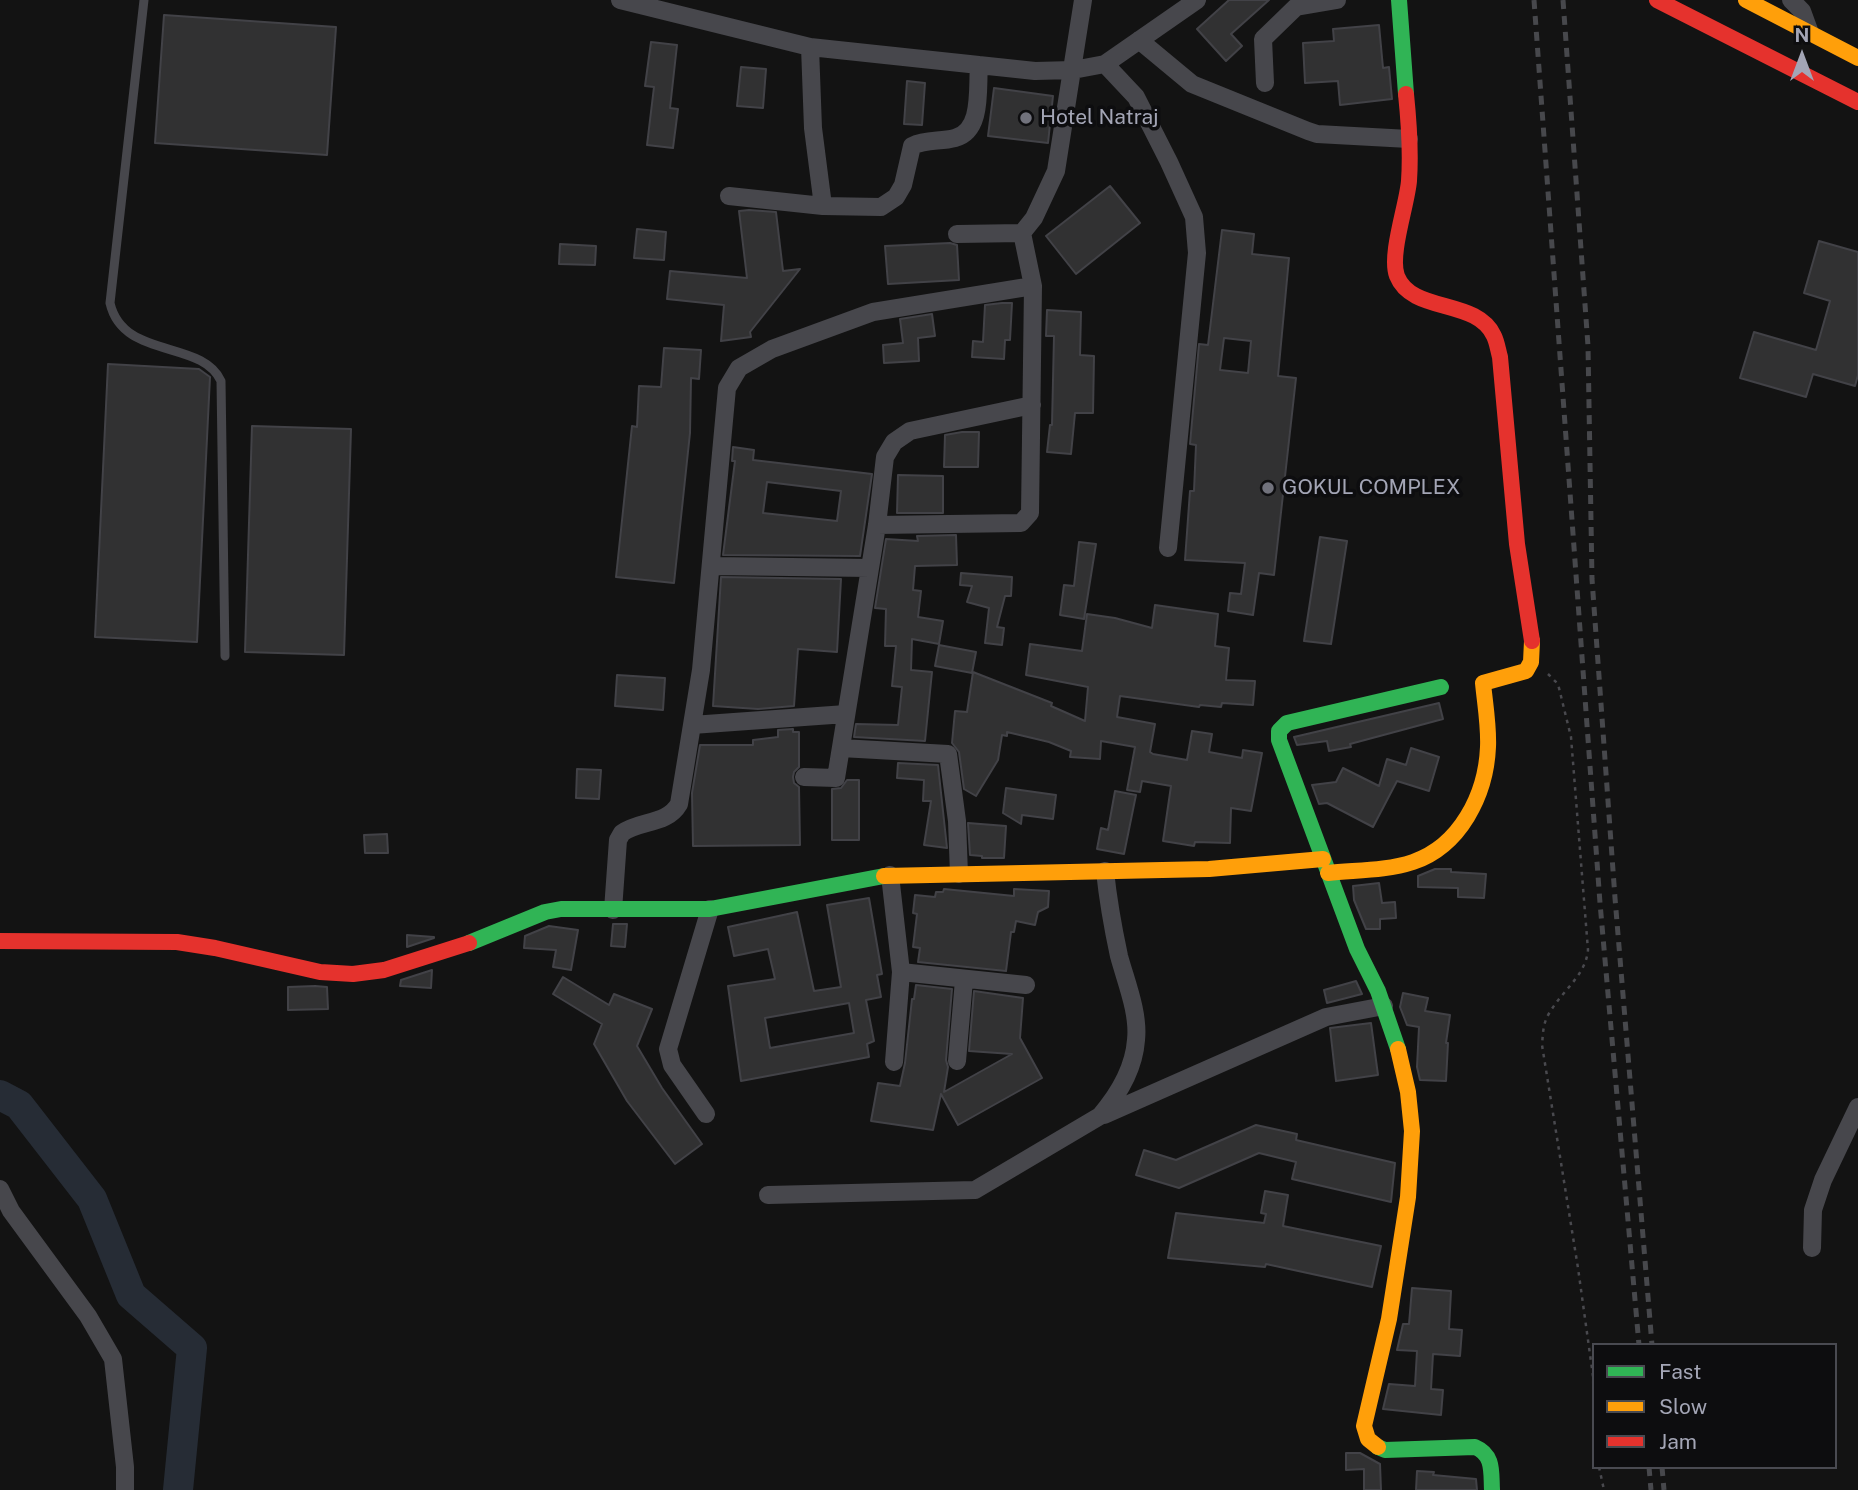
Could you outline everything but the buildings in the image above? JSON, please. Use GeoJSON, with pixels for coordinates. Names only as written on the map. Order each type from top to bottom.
{"type":"FeatureCollection","features":[{"type":"Feature","properties":{"kind":"main road"},"geometry":{"type":"LineString","coordinates":[[0,941],[177,942],[320,972],[353,974],[384,970],[468,943],[545,912],[561,909],[710,909],[890,875],[1395,867],[1415,862],[1441,848],[1467,818],[1482,784],[1488,730],[1482,683],[1525,671],[1531,662],[1533,650],[1517,544],[1500,357],[1494,335],[1483,321],[1469,313],[1444,307],[1410,293],[1398,279],[1394,264],[1409,182],[1409,139],[1399,0]]}},
{"type":"Feature","properties":{"kind":"main road"},"geometry":{"type":"LineString","coordinates":[[1657,0],[1858,102]]}},
{"type":"Feature","properties":{"kind":"main road"},"geometry":{"type":"LineString","coordinates":[[1746,0],[1858,58]]}},
{"type":"Feature","properties":{"kind":"main road"},"geometry":{"type":"LineString","coordinates":[[1440,687],[1282,726],[1279,740],[1357,949],[1395,1036],[1408,1092],[1412,1131],[1405,1225],[1389,1320],[1364,1426],[1366,1438],[1373,1446],[1385,1450],[1475,1447],[1485,1451],[1490,1458],[1492,1490]]}},
{"type":"Feature","properties":{"kind":"street"},"geometry":{"type":"LineString","coordinates":[[620,0],[810,47],[1035,71],[1073,70],[1105,64],[1197,0]]}},
{"type":"Feature","properties":{"kind":"street"},"geometry":{"type":"LineString","coordinates":[[1022,233],[1034,218],[1056,171],[1083,0]]}},
{"type":"Feature","properties":{"kind":"street"},"geometry":{"type":"LineString","coordinates":[[1265,83],[1263,39],[1296,7],[1337,0]]}},
{"type":"Feature","properties":{"kind":"street"},"geometry":{"type":"LineString","coordinates":[[1791,0],[1802,11],[1810,33]]}},
{"type":"Feature","properties":{"kind":"street"},"geometry":{"type":"LineString","coordinates":[[1139,40],[1192,83],[1308,131],[1317,134],[1409,139]]}},
{"type":"Feature","properties":{"kind":"street"},"geometry":{"type":"LineString","coordinates":[[810,47],[813,128],[823,206]]}},
{"type":"Feature","properties":{"kind":"street"},"geometry":{"type":"LineString","coordinates":[[1105,64],[1136,97],[1194,216],[1198,253],[1168,548]]}},
{"type":"Feature","properties":{"kind":"street"},"geometry":{"type":"LineString","coordinates":[[729,196],[823,206],[881,207],[896,197],[903,185],[912,146],[922,141],[966,134],[975,119],[979,65]]}},
{"type":"Feature","properties":{"kind":"street"},"geometry":{"type":"LineString","coordinates":[[957,234],[1022,233]]}},
{"type":"Feature","properties":{"kind":"street"},"geometry":{"type":"LineString","coordinates":[[877,525],[1021,523],[1030,513],[1033,286],[1022,233]]}},
{"type":"Feature","properties":{"kind":"street"},"geometry":{"type":"LineString","coordinates":[[613,910],[618,840],[622,832],[666,817],[675,811],[679,804],[701,670],[727,388],[739,368],[772,349],[873,312],[1033,286]]}},
{"type":"Feature","properties":{"kind":"street"},"geometry":{"type":"LineString","coordinates":[[804,776],[836,778],[877,525],[885,457],[894,442],[910,431],[1032,405]]}},
{"type":"Feature","properties":{"kind":"street"},"geometry":{"type":"LineString","coordinates":[[712,566],[870,568]]}},
{"type":"Feature","properties":{"kind":"street"},"geometry":{"type":"LineString","coordinates":[[692,725],[846,714]]}},
{"type":"Feature","properties":{"kind":"street"},"geometry":{"type":"LineString","coordinates":[[841,748],[948,754],[957,821],[959,874]]}},
{"type":"Feature","properties":{"kind":"street"},"geometry":{"type":"LineString","coordinates":[[1100,1116],[1115,1098],[1125,1078],[1136,1042],[1137,1025],[1113,928],[1105,872]]}},
{"type":"Feature","properties":{"kind":"street"},"geometry":{"type":"LineString","coordinates":[[890,875],[901,972],[894,1062]]}},
{"type":"Feature","properties":{"kind":"street"},"geometry":{"type":"LineString","coordinates":[[706,1114],[673,1065],[668,1049],[710,909]]}},
{"type":"Feature","properties":{"kind":"street"},"geometry":{"type":"LineString","coordinates":[[901,972],[1026,985]]}},
{"type":"Feature","properties":{"kind":"street"},"geometry":{"type":"LineString","coordinates":[[957,1061],[964,980]]}},
{"type":"Feature","properties":{"kind":"street"},"geometry":{"type":"LineString","coordinates":[[768,1195],[975,1190],[1100,1116],[1326,1017],[1384,1006]]}},
{"type":"Feature","properties":{"kind":"street"},"geometry":{"type":"LineString","coordinates":[[1812,1248],[1813,1210],[1823,1180],[1858,1107]]}},
{"type":"Feature","properties":{"kind":"street"},"geometry":{"type":"LineString","coordinates":[[0,1189],[11,1211],[88,1316],[113,1359],[125,1490]]}},
{"type":"Feature","properties":{"kind":"lane"},"geometry":{"type":"LineString","coordinates":[[144,0],[110,303],[113,316],[124,329],[153,346],[204,362],[215,369],[221,382],[225,656]]}},
{"type":"Feature","properties":{"kind":"path"},"geometry":{"type":"LineString","coordinates":[[1531,662],[1553,677],[1558,684],[1571,737],[1576,780],[1587,956],[1578,976],[1550,1011],[1544,1023],[1542,1045],[1592,1368]]}},
{"type":"Feature","properties":{"kind":"path"},"geometry":{"type":"LineString","coordinates":[[1599,1469],[1604,1490]]}},
{"type":"Feature","properties":{"kind":"waterway"},"geometry":{"type":"LineString","coordinates":[[0,1095],[19,1105],[92,1199],[131,1295],[192,1348],[178,1490]]}},
{"type":"Feature","properties":{"kind":"railway"},"geometry":{"type":"LineString","coordinates":[[1534,0],[1600,903],[1639,1343]]}},
{"type":"Feature","properties":{"kind":"railway"},"geometry":{"type":"LineString","coordinates":[[1563,0],[1588,346],[1592,579],[1652,1343]]}},
{"type":"Feature","properties":{"kind":"railway"},"geometry":{"type":"LineString","coordinates":[[1649,1469],[1651,1490]]}},
{"type":"Feature","properties":{"kind":"railway"},"geometry":{"type":"LineString","coordinates":[[1662,1469],[1664,1490]]}},
{"type":"Feature","properties":{"kind":"traffic: fast"},"geometry":{"type":"LineString","coordinates":[[1399,0],[1406,94]]}},
{"type":"Feature","properties":{"kind":"traffic: fast"},"geometry":{"type":"LineString","coordinates":[[1398,1049],[1378,991],[1357,949],[1279,740],[1279,731],[1287,723],[1441,687]]}},
{"type":"Feature","properties":{"kind":"traffic: fast"},"geometry":{"type":"LineString","coordinates":[[469,943],[545,912],[561,909],[710,909],[884,876]]}},
{"type":"Feature","properties":{"kind":"traffic: fast"},"geometry":{"type":"LineString","coordinates":[[1378,1447],[1385,1450],[1475,1447],[1488,1459],[1492,1490]]}},
{"type":"Feature","properties":{"kind":"traffic: slow"},"geometry":{"type":"LineString","coordinates":[[1746,0],[1858,58]]}},
{"type":"Feature","properties":{"kind":"traffic: slow"},"geometry":{"type":"LineString","coordinates":[[1328,873],[1382,869],[1413,862],[1430,854],[1457,831],[1476,800],[1486,765],[1488,731],[1483,683],[1526,671],[1531,662],[1532,641]]}},
{"type":"Feature","properties":{"kind":"traffic: slow"},"geometry":{"type":"LineString","coordinates":[[884,876],[1209,869],[1323,859]]}},
{"type":"Feature","properties":{"kind":"traffic: slow"},"geometry":{"type":"LineString","coordinates":[[1378,1447],[1368,1439],[1364,1426],[1389,1319],[1408,1197],[1412,1131],[1408,1092],[1398,1049]]}},
{"type":"Feature","properties":{"kind":"traffic: jam"},"geometry":{"type":"LineString","coordinates":[[1657,0],[1858,102]]}},
{"type":"Feature","properties":{"kind":"traffic: jam"},"geometry":{"type":"LineString","coordinates":[[1406,94],[1410,170],[1395,256],[1397,276],[1405,288],[1416,296],[1474,316],[1486,324],[1495,338],[1500,357],[1517,544],[1532,641]]}},
{"type":"Feature","properties":{"kind":"traffic: jam"},"geometry":{"type":"LineString","coordinates":[[0,941],[177,942],[320,972],[353,974],[384,970],[469,943]]}},
{"type":"Feature","properties":{"kind":"place","name":"Hotel Natraj"},"geometry":{"type":"Point","coordinates":[1026,118]}},
{"type":"Feature","properties":{"kind":"place","name":"GOKUL COMPLEX"},"geometry":{"type":"Point","coordinates":[1268,488]}}]}
